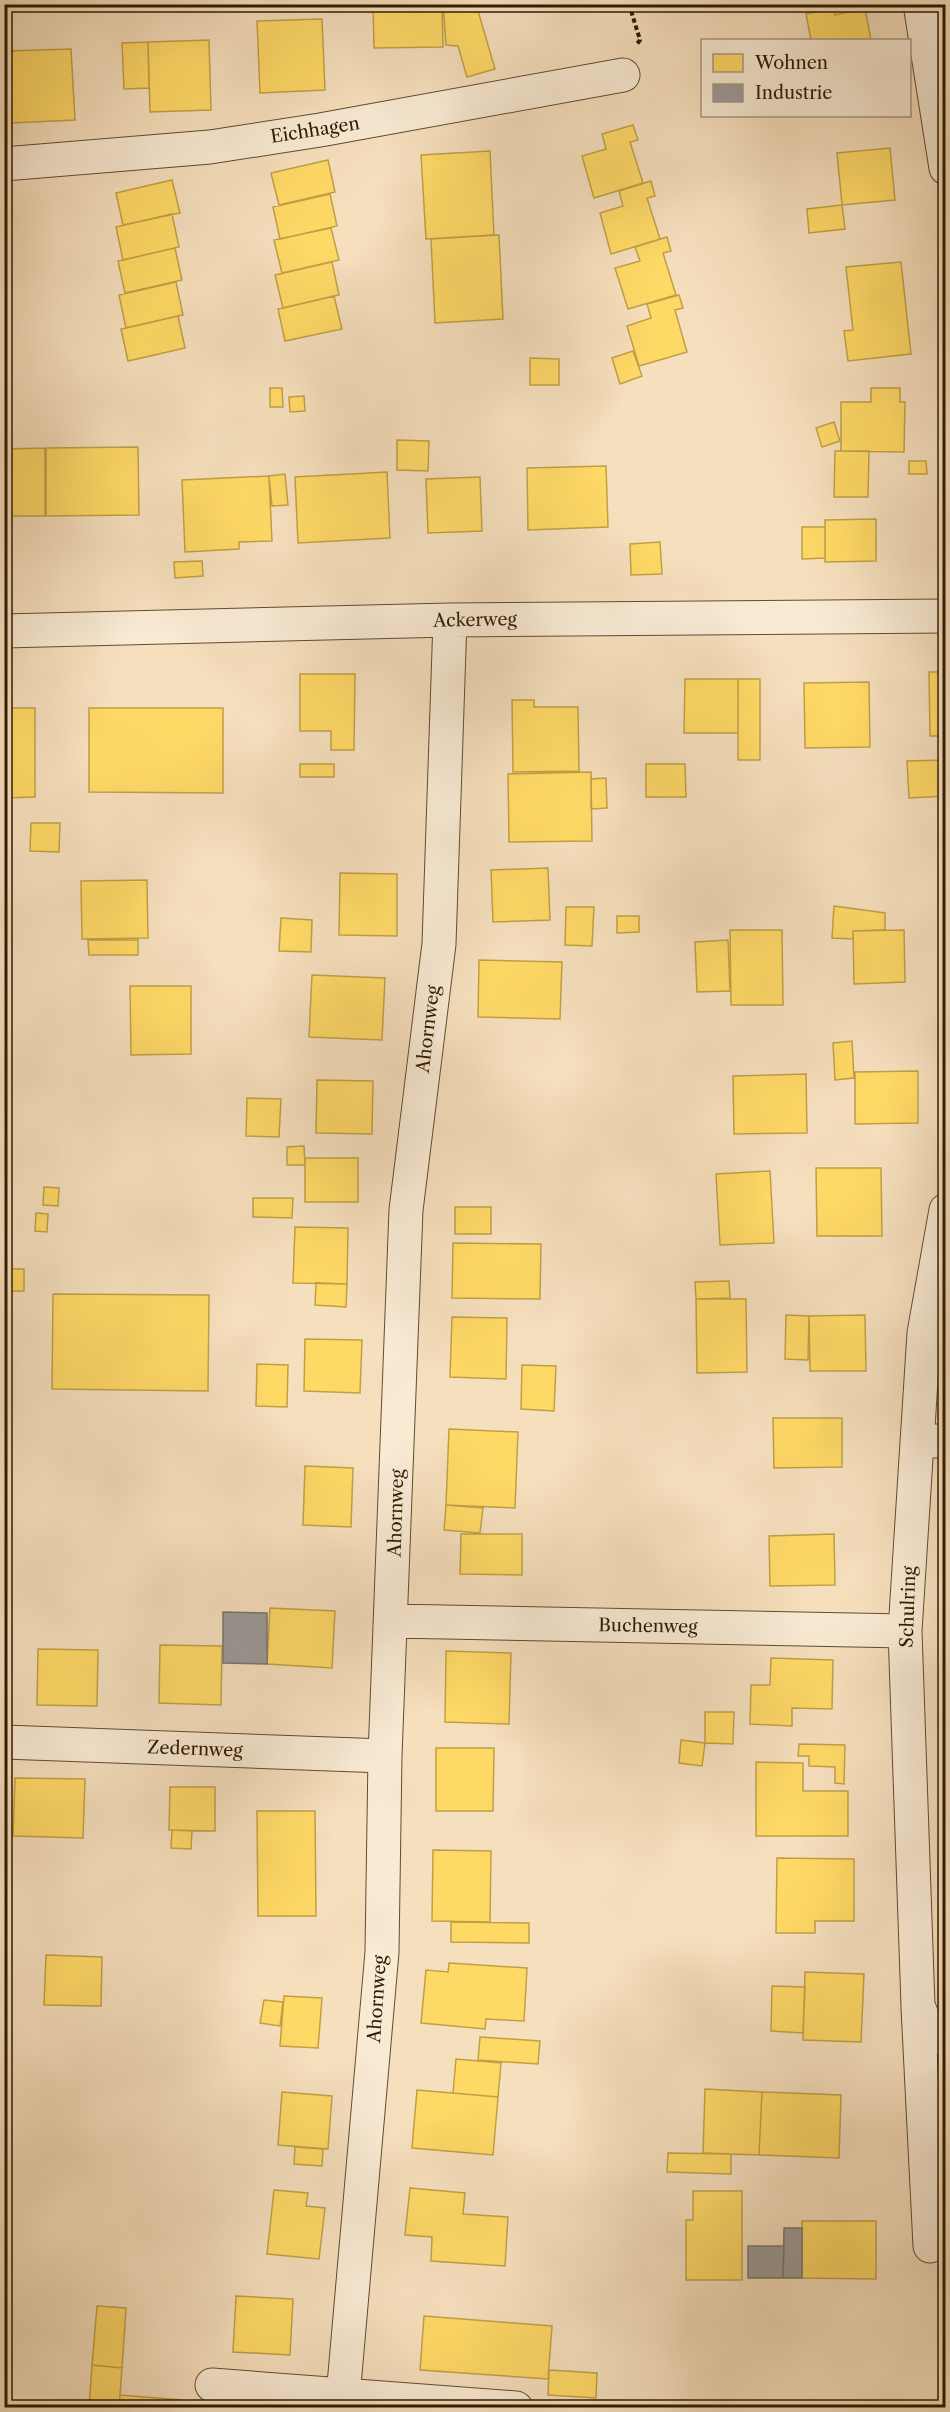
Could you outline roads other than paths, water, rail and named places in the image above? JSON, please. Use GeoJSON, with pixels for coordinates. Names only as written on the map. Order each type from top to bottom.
{"type":"FeatureCollection","features":[{"type":"Feature","properties":{"kind":"street"},"geometry":{"type":"LineString","coordinates":[[920,4],[945,168]]}},
{"type":"Feature","properties":{"kind":"street","name":"Eichhagen"},"geometry":{"type":"LineString","coordinates":[[4,164],[210,147],[331,128],[623,75]]}},
{"type":"Feature","properties":{"kind":"street","name":"Ackerweg"},"geometry":{"type":"LineString","coordinates":[[4,630],[450,620],[945,616]]}},
{"type":"Feature","properties":{"kind":"street","name":"Ahornweg"},"geometry":{"type":"LineString","coordinates":[[343,2401],[382,1952],[385,1756],[392,1621],[406,1210],[439,944],[450,620]]}},
{"type":"Feature","properties":{"kind":"street","name":"Schulring"},"geometry":{"type":"LineString","coordinates":[[930,2246],[918,2006],[905,1630],[931,1441],[924,1333],[945,1210]]}},
{"type":"Feature","properties":{"kind":"street","name":"Buchenweg"},"geometry":{"type":"LineString","coordinates":[[392,1621],[905,1630]]}},
{"type":"Feature","properties":{"kind":"street","name":"Zedernweg"},"geometry":{"type":"LineString","coordinates":[[4,1742],[385,1756]]}},
{"type":"Feature","properties":{"kind":"street","name":"Schulring"},"geometry":{"type":"LineString","coordinates":[[918,2006],[929,2031],[945,2040]]}},
{"type":"Feature","properties":{"kind":"street"},"geometry":{"type":"LineString","coordinates":[[212,2385],[343,2401],[516,2408]]}}]}
